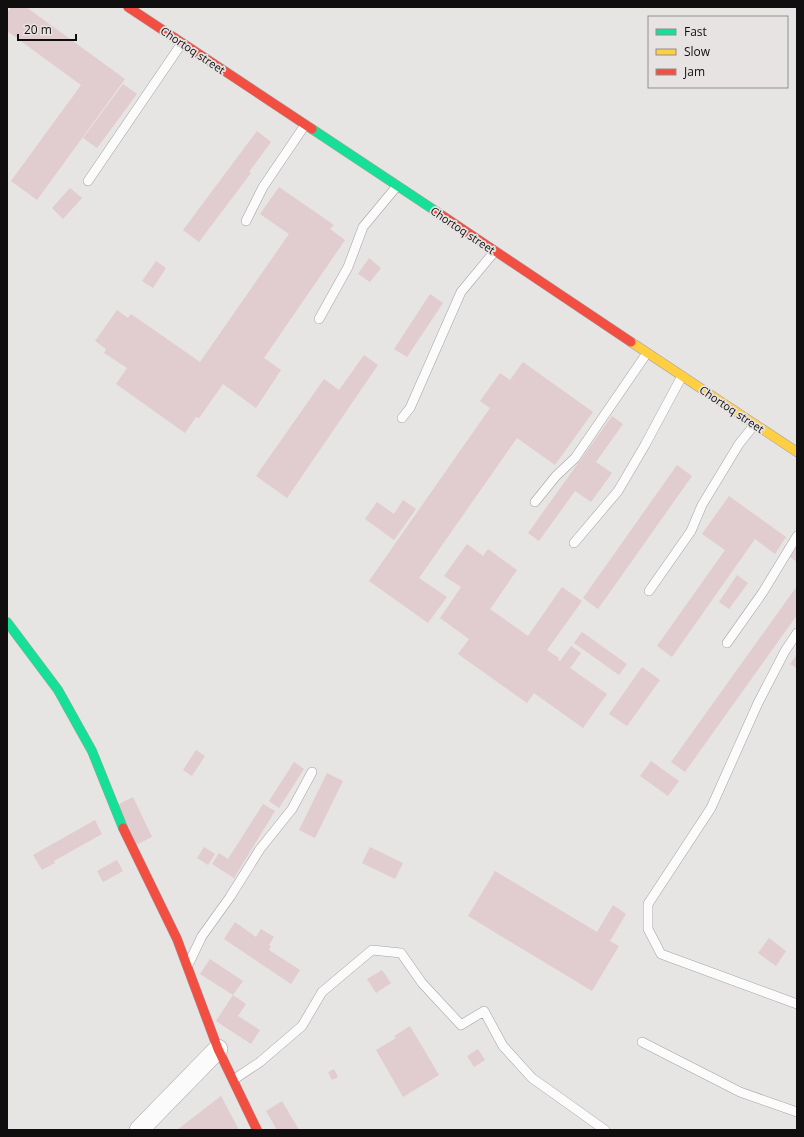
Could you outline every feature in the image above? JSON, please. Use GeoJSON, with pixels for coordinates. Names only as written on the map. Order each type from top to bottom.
{"type":"FeatureCollection","features":[{"type":"Feature","properties":{"kind":"main road","name":"Chortoq street"},"geometry":{"type":"LineString","coordinates":[[128,7],[797,452]]}},
{"type":"Feature","properties":{"kind":"main road"},"geometry":{"type":"LineString","coordinates":[[7,622],[58,690],[92,751],[116,816],[177,939],[218,1049],[257,1130]]}},
{"type":"Feature","properties":{"kind":"street"},"geometry":{"type":"LineString","coordinates":[[139,1130],[218,1049]]}},
{"type":"Feature","properties":{"kind":"lane"},"geometry":{"type":"LineString","coordinates":[[88,181],[182,43]]}},
{"type":"Feature","properties":{"kind":"lane"},"geometry":{"type":"LineString","coordinates":[[246,221],[267,180],[305,125]]}},
{"type":"Feature","properties":{"kind":"lane"},"geometry":{"type":"LineString","coordinates":[[319,319],[348,267],[363,227],[396,186]]}},
{"type":"Feature","properties":{"kind":"lane"},"geometry":{"type":"LineString","coordinates":[[402,418],[410,408],[461,292],[495,251]]}},
{"type":"Feature","properties":{"kind":"lane"},"geometry":{"type":"LineString","coordinates":[[535,502],[556,476],[575,458],[647,353]]}},
{"type":"Feature","properties":{"kind":"lane"},"geometry":{"type":"LineString","coordinates":[[574,543],[618,491],[645,445],[682,376]]}},
{"type":"Feature","properties":{"kind":"lane"},"geometry":{"type":"LineString","coordinates":[[649,591],[691,531],[702,505],[739,444],[755,424]]}},
{"type":"Feature","properties":{"kind":"lane"},"geometry":{"type":"LineString","coordinates":[[727,643],[763,592],[797,536]]}},
{"type":"Feature","properties":{"kind":"lane"},"geometry":{"type":"LineString","coordinates":[[797,633],[785,651],[758,703],[711,808],[648,904],[648,930],[660,954],[797,1004]]}},
{"type":"Feature","properties":{"kind":"lane"},"geometry":{"type":"LineString","coordinates":[[187,966],[202,936],[230,897],[260,849],[292,809],[312,772]]}},
{"type":"Feature","properties":{"kind":"lane"},"geometry":{"type":"LineString","coordinates":[[233,1080],[260,1062],[302,1026],[322,992],[372,950],[401,953],[422,983],[461,1025],[484,1011],[503,1046],[532,1078],[605,1130]]}},
{"type":"Feature","properties":{"kind":"lane"},"geometry":{"type":"LineString","coordinates":[[642,1042],[740,1092],[797,1112]]}},
{"type":"Feature","properties":{"kind":"building"},"geometry":{"type":"Polygon","coordinates":[[[11,7],[26,7],[125,79],[37,200],[11,181],[81,85],[7,31],[7,13],[11,7]]]}},
{"type":"Feature","properties":{"kind":"building"},"geometry":{"type":"Polygon","coordinates":[[[123,84],[137,94],[97,148],[83,138],[123,84]]]}},
{"type":"Feature","properties":{"kind":"building"},"geometry":{"type":"Polygon","coordinates":[[[257,131],[271,142],[249,172],[251,173],[199,242],[183,230],[257,131]]]}},
{"type":"Feature","properties":{"kind":"building"},"geometry":{"type":"Polygon","coordinates":[[[279,187],[334,225],[330,229],[345,240],[264,358],[281,370],[256,408],[223,384],[199,418],[196,417],[185,433],[116,384],[127,368],[104,353],[106,349],[95,341],[117,310],[128,318],[131,314],[200,362],[289,234],[260,214],[279,187]]]}},
{"type":"Feature","properties":{"kind":"building"},"geometry":{"type":"Polygon","coordinates":[[[70,188],[82,198],[63,219],[52,208],[70,188]]]}},
{"type":"Feature","properties":{"kind":"building"},"geometry":{"type":"Polygon","coordinates":[[[369,258],[381,268],[370,282],[358,274],[369,258]]]}},
{"type":"Feature","properties":{"kind":"building"},"geometry":{"type":"Polygon","coordinates":[[[156,261],[166,268],[153,288],[142,281],[156,261]]]}},
{"type":"Feature","properties":{"kind":"building"},"geometry":{"type":"Polygon","coordinates":[[[430,294],[443,303],[407,357],[394,349],[430,294]]]}},
{"type":"Feature","properties":{"kind":"building"},"geometry":{"type":"Polygon","coordinates":[[[364,355],[378,365],[287,498],[256,476],[324,379],[339,390],[364,355]]]}},
{"type":"Feature","properties":{"kind":"building"},"geometry":{"type":"Polygon","coordinates":[[[523,362],[593,412],[555,465],[517,438],[419,578],[447,597],[428,623],[369,581],[490,408],[480,401],[500,373],[510,380],[523,362]]]}},
{"type":"Feature","properties":{"kind":"building"},"geometry":{"type":"Polygon","coordinates":[[[612,416],[623,424],[596,462],[612,473],[591,502],[575,491],[539,541],[528,533],[612,416]]]}},
{"type":"Feature","properties":{"kind":"building"},"geometry":{"type":"Polygon","coordinates":[[[677,465],[692,476],[598,609],[583,598],[677,465]]]}},
{"type":"Feature","properties":{"kind":"building"},"geometry":{"type":"Polygon","coordinates":[[[729,496],[786,537],[775,554],[755,539],[672,657],[657,646],[725,550],[702,534],[729,496]]]}},
{"type":"Feature","properties":{"kind":"building"},"geometry":{"type":"Polygon","coordinates":[[[403,500],[416,509],[394,540],[365,519],[377,502],[394,514],[403,500]]]}},
{"type":"Feature","properties":{"kind":"building"},"geometry":{"type":"Polygon","coordinates":[[[467,544],[483,556],[488,549],[517,570],[490,609],[528,636],[562,587],[582,601],[547,650],[559,658],[558,660],[560,661],[571,646],[581,653],[570,668],[607,694],[583,728],[534,693],[527,703],[458,654],[469,639],[440,618],[461,587],[444,576],[467,544]]]}},
{"type":"Feature","properties":{"kind":"building"},"geometry":{"type":"Polygon","coordinates":[[[797,547],[797,562],[790,557],[797,547]]]}},
{"type":"Feature","properties":{"kind":"building"},"geometry":{"type":"Polygon","coordinates":[[[737,575],[748,583],[729,609],[719,602],[737,575]]]}},
{"type":"Feature","properties":{"kind":"building"},"geometry":{"type":"Polygon","coordinates":[[[797,586],[797,615],[685,772],[671,762],[797,586]]]}},
{"type":"Feature","properties":{"kind":"building"},"geometry":{"type":"Polygon","coordinates":[[[582,632],[627,664],[619,675],[574,643],[582,632]]]}},
{"type":"Feature","properties":{"kind":"building"},"geometry":{"type":"Polygon","coordinates":[[[797,654],[797,668],[790,664],[797,654]]]}},
{"type":"Feature","properties":{"kind":"building"},"geometry":{"type":"Polygon","coordinates":[[[642,667],[660,680],[627,726],[609,714],[642,667]]]}},
{"type":"Feature","properties":{"kind":"building"},"geometry":{"type":"Polygon","coordinates":[[[196,750],[205,756],[192,776],[183,770],[196,750]]]}},
{"type":"Feature","properties":{"kind":"building"},"geometry":{"type":"Polygon","coordinates":[[[651,761],[679,781],[668,796],[640,776],[651,761]]]}},
{"type":"Feature","properties":{"kind":"building"},"geometry":{"type":"Polygon","coordinates":[[[294,762],[304,769],[279,808],[269,801],[294,762]]]}},
{"type":"Feature","properties":{"kind":"building"},"geometry":{"type":"Polygon","coordinates":[[[327,773],[343,781],[315,838],[299,830],[327,773]]]}},
{"type":"Feature","properties":{"kind":"building"},"geometry":{"type":"Polygon","coordinates":[[[133,797],[152,837],[136,845],[117,805],[133,797]]]}},
{"type":"Feature","properties":{"kind":"building"},"geometry":{"type":"Polygon","coordinates":[[[263,804],[275,811],[234,878],[212,864],[219,853],[228,859],[263,804]]]}},
{"type":"Feature","properties":{"kind":"building"},"geometry":{"type":"Polygon","coordinates":[[[95,820],[102,834],[54,861],[55,863],[42,870],[33,855],[95,820]]]}},
{"type":"Feature","properties":{"kind":"building"},"geometry":{"type":"Polygon","coordinates":[[[204,847],[215,854],[208,865],[197,858],[204,847]]]}},
{"type":"Feature","properties":{"kind":"building"},"geometry":{"type":"Polygon","coordinates":[[[370,847],[403,863],[395,879],[362,863],[370,847]]]}},
{"type":"Feature","properties":{"kind":"building"},"geometry":{"type":"Polygon","coordinates":[[[117,860],[123,871],[103,882],[97,871],[117,860]]]}},
{"type":"Feature","properties":{"kind":"building"},"geometry":{"type":"Polygon","coordinates":[[[495,871],[597,932],[613,905],[626,914],[610,941],[619,946],[592,991],[468,916],[495,871]]]}},
{"type":"Feature","properties":{"kind":"building"},"geometry":{"type":"Polygon","coordinates":[[[235,922],[256,937],[261,929],[274,937],[269,945],[271,946],[269,950],[300,970],[291,984],[224,939],[235,922]]]}},
{"type":"Feature","properties":{"kind":"building"},"geometry":{"type":"Polygon","coordinates":[[[769,938],[786,951],[776,966],[758,953],[769,938]]]}},
{"type":"Feature","properties":{"kind":"building"},"geometry":{"type":"Polygon","coordinates":[[[210,959],[243,981],[233,995],[200,974],[210,959]]]}},
{"type":"Feature","properties":{"kind":"building"},"geometry":{"type":"Polygon","coordinates":[[[382,970],[391,983],[376,993],[367,979],[382,970]]]}},
{"type":"Feature","properties":{"kind":"building"},"geometry":{"type":"Polygon","coordinates":[[[233,995],[246,1004],[238,1016],[260,1030],[251,1044],[216,1021],[233,995]]]}},
{"type":"Feature","properties":{"kind":"building"},"geometry":{"type":"Polygon","coordinates":[[[410,1026],[439,1075],[403,1097],[376,1050],[396,1038],[394,1036],[410,1026]]]}},
{"type":"Feature","properties":{"kind":"building"},"geometry":{"type":"Polygon","coordinates":[[[478,1049],[485,1060],[474,1067],[467,1056],[478,1049]]]}},
{"type":"Feature","properties":{"kind":"building"},"geometry":{"type":"Polygon","coordinates":[[[334,1069],[338,1077],[332,1080],[328,1072],[334,1069]]]}},
{"type":"Feature","properties":{"kind":"building"},"geometry":{"type":"Polygon","coordinates":[[[221,1096],[239,1130],[177,1130],[221,1096]]]}},
{"type":"Feature","properties":{"kind":"building"},"geometry":{"type":"Polygon","coordinates":[[[282,1101],[299,1130],[277,1130],[266,1111],[282,1101]]]}},
{"type":"Feature","properties":{"kind":"traffic: fast"},"geometry":{"type":"LineString","coordinates":[[312,129],[437,212]]}},
{"type":"Feature","properties":{"kind":"traffic: fast"},"geometry":{"type":"LineString","coordinates":[[7,622],[58,690],[92,751],[123,828]]}},
{"type":"Feature","properties":{"kind":"traffic: slow"},"geometry":{"type":"LineString","coordinates":[[631,342],[797,452]]}},
{"type":"Feature","properties":{"kind":"traffic: jam"},"geometry":{"type":"LineString","coordinates":[[128,7],[312,129]]}},
{"type":"Feature","properties":{"kind":"traffic: jam"},"geometry":{"type":"LineString","coordinates":[[437,212],[631,342]]}},
{"type":"Feature","properties":{"kind":"traffic: jam"},"geometry":{"type":"LineString","coordinates":[[123,828],[177,939],[218,1049],[257,1130]]}}]}
